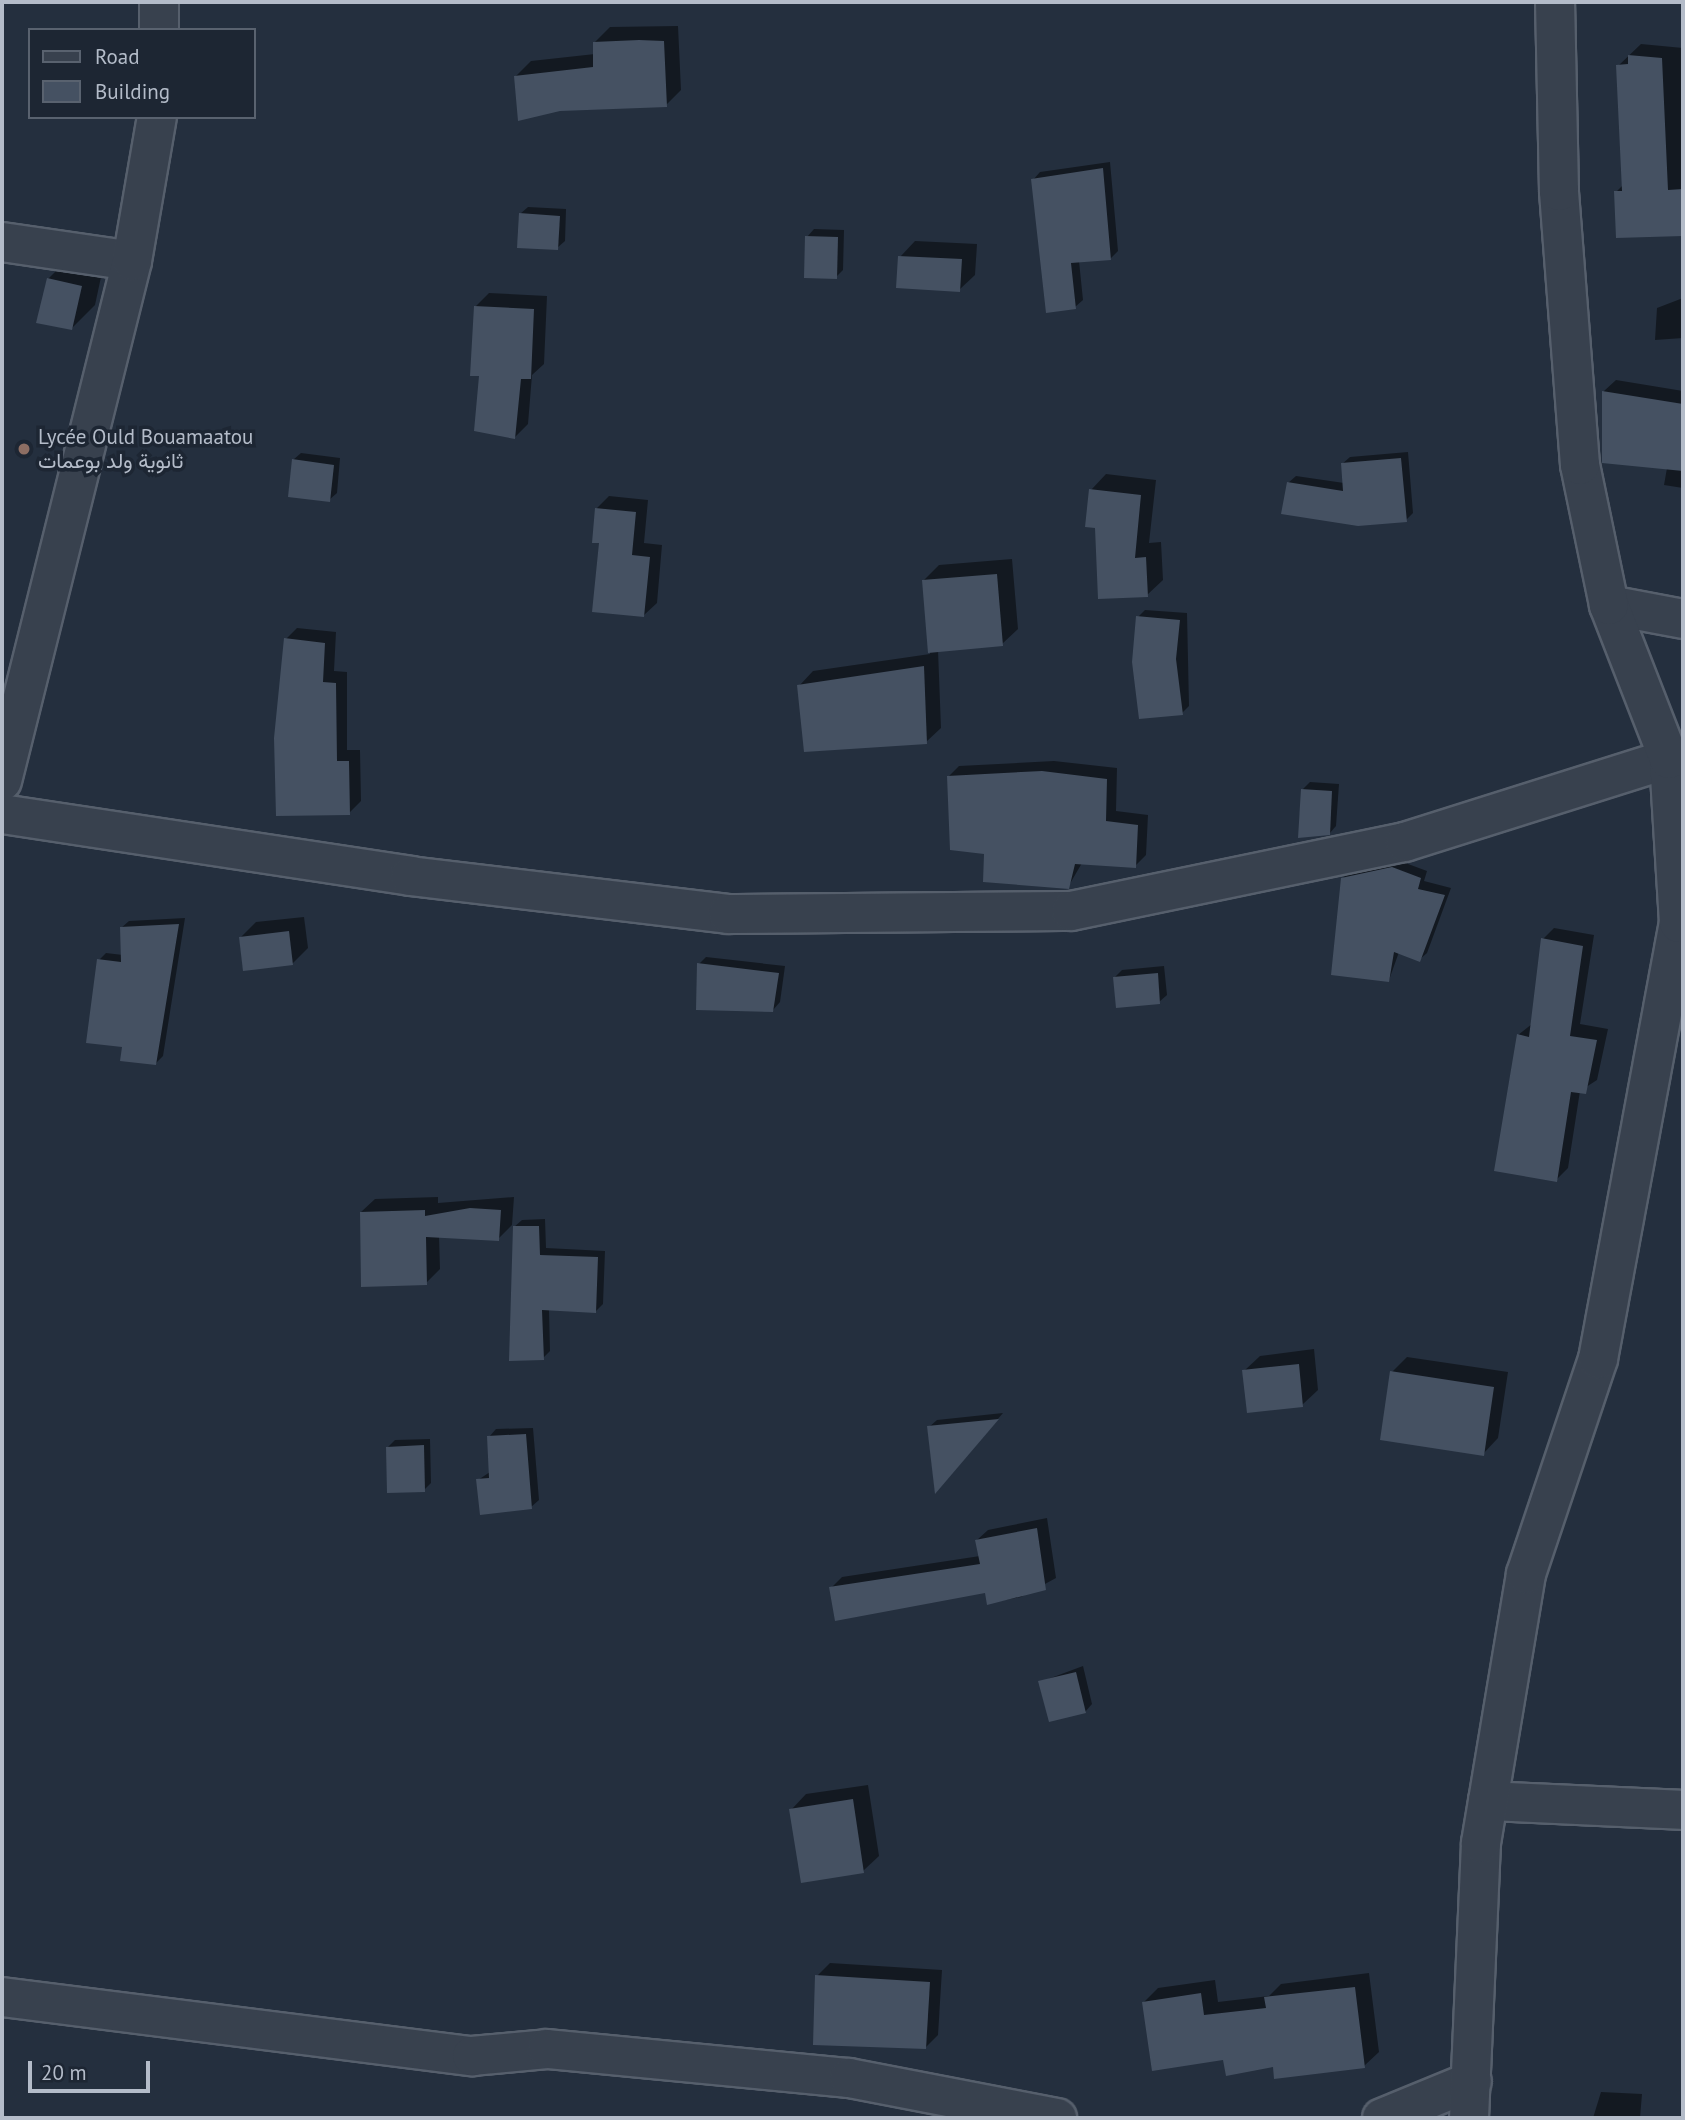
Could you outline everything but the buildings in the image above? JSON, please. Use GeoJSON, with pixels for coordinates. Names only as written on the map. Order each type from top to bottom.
{"type":"FeatureCollection","features":[{"type":"Feature","properties":{"kind":"street"},"geometry":{"type":"LineString","coordinates":[[159,2],[159,28]]}},
{"type":"Feature","properties":{"kind":"street"},"geometry":{"type":"LineString","coordinates":[[1382,2118],[1470,2100],[1488,1801],[1526,1574],[1598,1359],[1681,923],[1670,759],[1609,605],[1580,465],[1548,5]]}},
{"type":"Feature","properties":{"kind":"street"},"geometry":{"type":"LineString","coordinates":[[2,781],[132,261],[157,119]]}},
{"type":"Feature","properties":{"kind":"street"},"geometry":{"type":"LineString","coordinates":[[2,242],[132,261]]}},
{"type":"Feature","properties":{"kind":"street"},"geometry":{"type":"LineString","coordinates":[[1609,605],[1683,619]]}},
{"type":"Feature","properties":{"kind":"street"},"geometry":{"type":"LineString","coordinates":[[2,814],[410,876],[728,914],[1071,911],[1405,842],[1670,759]]}},
{"type":"Feature","properties":{"kind":"street"},"geometry":{"type":"LineString","coordinates":[[1488,1801],[1683,1810]]}},
{"type":"Feature","properties":{"kind":"street"},"geometry":{"type":"LineString","coordinates":[[2,1997],[472,2056],[547,2049],[849,2078],[948,2107],[1057,2118]]}},
{"type":"Feature","properties":{"kind":"place","name":"Lycée Ould Bouamaatou ثانوية ولد بوعمات"},"geometry":{"type":"Point","coordinates":[24,449]}}]}
